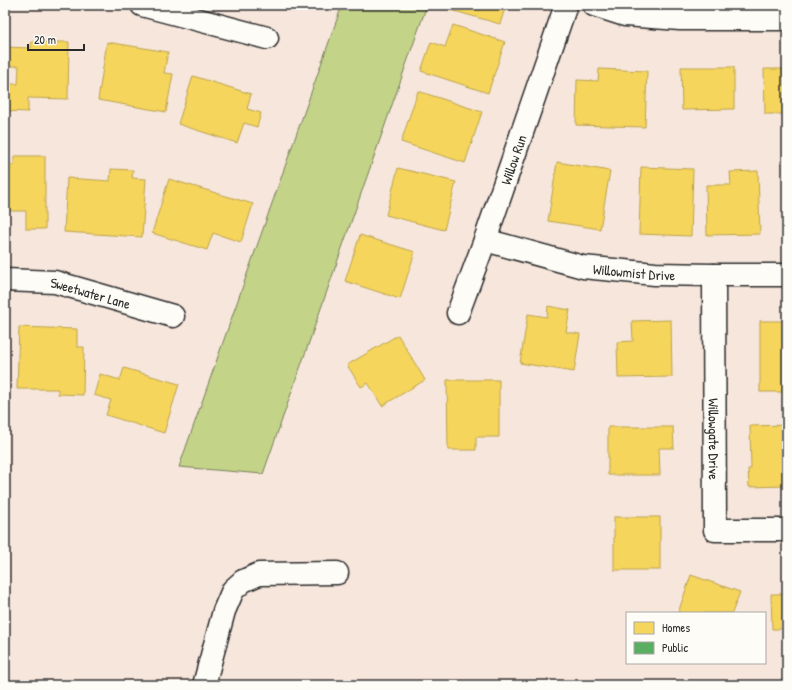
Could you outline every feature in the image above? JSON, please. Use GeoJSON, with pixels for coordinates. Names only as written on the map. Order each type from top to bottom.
{"type":"FeatureCollection","features":[{"type":"Feature","properties":{"kind":"street"},"geometry":{"type":"LineString","coordinates":[[142,5],[267,38]]}},
{"type":"Feature","properties":{"kind":"street","name":"Willow Run"},"geometry":{"type":"LineString","coordinates":[[458,313],[485,240],[566,5]]}},
{"type":"Feature","properties":{"kind":"street"},"geometry":{"type":"LineString","coordinates":[[594,5],[625,16],[680,19],[787,19]]}},
{"type":"Feature","properties":{"kind":"street","name":"Willowmist Drive"},"geometry":{"type":"LineString","coordinates":[[485,240],[584,267],[655,274],[787,274]]}},
{"type":"Feature","properties":{"kind":"street","name":"Willowgate Drive"},"geometry":{"type":"LineString","coordinates":[[714,275],[715,530],[787,530]]}},
{"type":"Feature","properties":{"kind":"street","name":"Sweetwater Lane"},"geometry":{"type":"LineString","coordinates":[[5,280],[55,282],[173,316]]}},
{"type":"Feature","properties":{"kind":"street"},"geometry":{"type":"LineString","coordinates":[[204,685],[224,611],[233,590],[243,581],[259,574],[337,573]]}},
{"type":"Feature","properties":{"kind":"green space"},"geometry":{"type":"Polygon","coordinates":[[[342,5],[427,5],[263,474],[179,467],[342,5]]]}},
{"type":"Feature","properties":{"kind":"building: Homes"},"geometry":{"type":"Polygon","coordinates":[[[452,5],[506,5],[500,24],[451,10],[452,5]]]}},
{"type":"Feature","properties":{"kind":"building: Homes"},"geometry":{"type":"Polygon","coordinates":[[[453,25],[505,42],[488,93],[421,71],[431,42],[445,47],[453,25]]]}},
{"type":"Feature","properties":{"kind":"building: Homes"},"geometry":{"type":"Polygon","coordinates":[[[31,42],[69,42],[68,99],[28,98],[28,112],[5,111],[5,84],[18,84],[19,66],[5,66],[5,47],[31,48],[31,42]]]}},
{"type":"Feature","properties":{"kind":"building: Homes"},"geometry":{"type":"Polygon","coordinates":[[[107,42],[168,52],[164,73],[173,74],[166,112],[98,100],[107,42]]]}},
{"type":"Feature","properties":{"kind":"building: Homes"},"geometry":{"type":"Polygon","coordinates":[[[681,67],[734,67],[734,109],[682,110],[681,67]]]}},
{"type":"Feature","properties":{"kind":"building: Homes"},"geometry":{"type":"Polygon","coordinates":[[[599,69],[647,71],[645,127],[576,125],[577,80],[598,81],[599,69]]]}},
{"type":"Feature","properties":{"kind":"building: Homes"},"geometry":{"type":"Polygon","coordinates":[[[764,69],[787,69],[787,114],[765,114],[764,69]]]}},
{"type":"Feature","properties":{"kind":"building: Homes"},"geometry":{"type":"Polygon","coordinates":[[[193,76],[251,94],[247,109],[261,113],[257,127],[244,123],[237,143],[178,124],[193,76]]]}},
{"type":"Feature","properties":{"kind":"building: Homes"},"geometry":{"type":"Polygon","coordinates":[[[418,91],[482,112],[465,163],[401,142],[418,91]]]}},
{"type":"Feature","properties":{"kind":"building: Homes"},"geometry":{"type":"Polygon","coordinates":[[[14,156],[45,156],[45,229],[26,229],[26,211],[5,211],[5,165],[14,165],[14,156]]]}},
{"type":"Feature","properties":{"kind":"building: Homes"},"geometry":{"type":"Polygon","coordinates":[[[557,162],[610,171],[600,229],[548,221],[557,162]]]}},
{"type":"Feature","properties":{"kind":"building: Homes"},"geometry":{"type":"Polygon","coordinates":[[[641,167],[693,169],[691,236],[639,234],[641,167]]]}},
{"type":"Feature","properties":{"kind":"building: Homes"},"geometry":{"type":"Polygon","coordinates":[[[398,168],[456,182],[444,230],[386,215],[398,168]]]}},
{"type":"Feature","properties":{"kind":"building: Homes"},"geometry":{"type":"Polygon","coordinates":[[[111,169],[133,170],[132,178],[146,179],[142,237],[64,232],[67,178],[110,181],[111,169]]]}},
{"type":"Feature","properties":{"kind":"building: Homes"},"geometry":{"type":"Polygon","coordinates":[[[758,171],[760,234],[707,235],[706,185],[731,185],[730,172],[758,171]]]}},
{"type":"Feature","properties":{"kind":"building: Homes"},"geometry":{"type":"Polygon","coordinates":[[[169,179],[253,204],[241,242],[213,233],[207,250],[152,233],[169,179]]]}},
{"type":"Feature","properties":{"kind":"building: Homes"},"geometry":{"type":"Polygon","coordinates":[[[360,235],[415,252],[400,299],[345,281],[360,235]]]}},
{"type":"Feature","properties":{"kind":"building: Homes"},"geometry":{"type":"Polygon","coordinates":[[[548,306],[570,310],[566,332],[580,334],[574,372],[520,363],[528,314],[547,317],[548,306]]]}},
{"type":"Feature","properties":{"kind":"building: Homes"},"geometry":{"type":"Polygon","coordinates":[[[671,320],[672,377],[618,378],[617,342],[633,341],[632,321],[671,320]]]}},
{"type":"Feature","properties":{"kind":"building: Homes"},"geometry":{"type":"Polygon","coordinates":[[[760,321],[787,321],[787,392],[760,392],[760,321]]]}},
{"type":"Feature","properties":{"kind":"building: Homes"},"geometry":{"type":"Polygon","coordinates":[[[19,327],[77,329],[77,347],[84,347],[83,395],[58,394],[58,389],[17,389],[19,327]]]}},
{"type":"Feature","properties":{"kind":"building: Homes"},"geometry":{"type":"Polygon","coordinates":[[[398,335],[425,380],[382,406],[368,383],[361,387],[347,365],[398,335]]]}},
{"type":"Feature","properties":{"kind":"building: Homes"},"geometry":{"type":"Polygon","coordinates":[[[124,368],[179,384],[164,433],[106,415],[111,400],[94,395],[100,374],[120,380],[124,368]]]}},
{"type":"Feature","properties":{"kind":"building: Homes"},"geometry":{"type":"Polygon","coordinates":[[[447,380],[499,380],[499,437],[476,437],[476,450],[448,450],[447,380]]]}},
{"type":"Feature","properties":{"kind":"building: Homes"},"geometry":{"type":"Polygon","coordinates":[[[787,425],[787,486],[749,487],[748,469],[751,469],[750,426],[787,425]]]}},
{"type":"Feature","properties":{"kind":"building: Homes"},"geometry":{"type":"Polygon","coordinates":[[[608,427],[673,427],[674,448],[659,448],[660,475],[608,475],[608,427]]]}},
{"type":"Feature","properties":{"kind":"building: Homes"},"geometry":{"type":"Polygon","coordinates":[[[614,517],[660,517],[660,570],[614,570],[614,517]]]}},
{"type":"Feature","properties":{"kind":"building: Homes"},"geometry":{"type":"Polygon","coordinates":[[[691,575],[740,592],[732,612],[678,612],[691,575]]]}},
{"type":"Feature","properties":{"kind":"building: Homes"},"geometry":{"type":"Polygon","coordinates":[[[787,577],[787,629],[772,629],[771,594],[786,594],[787,577]]]}},
{"type":"Feature","properties":{"kind":"building: Public"},"geometry":{"type":"Polygon","coordinates":[[[5,594],[8,594],[8,659],[5,659],[5,594]]]}}]}
